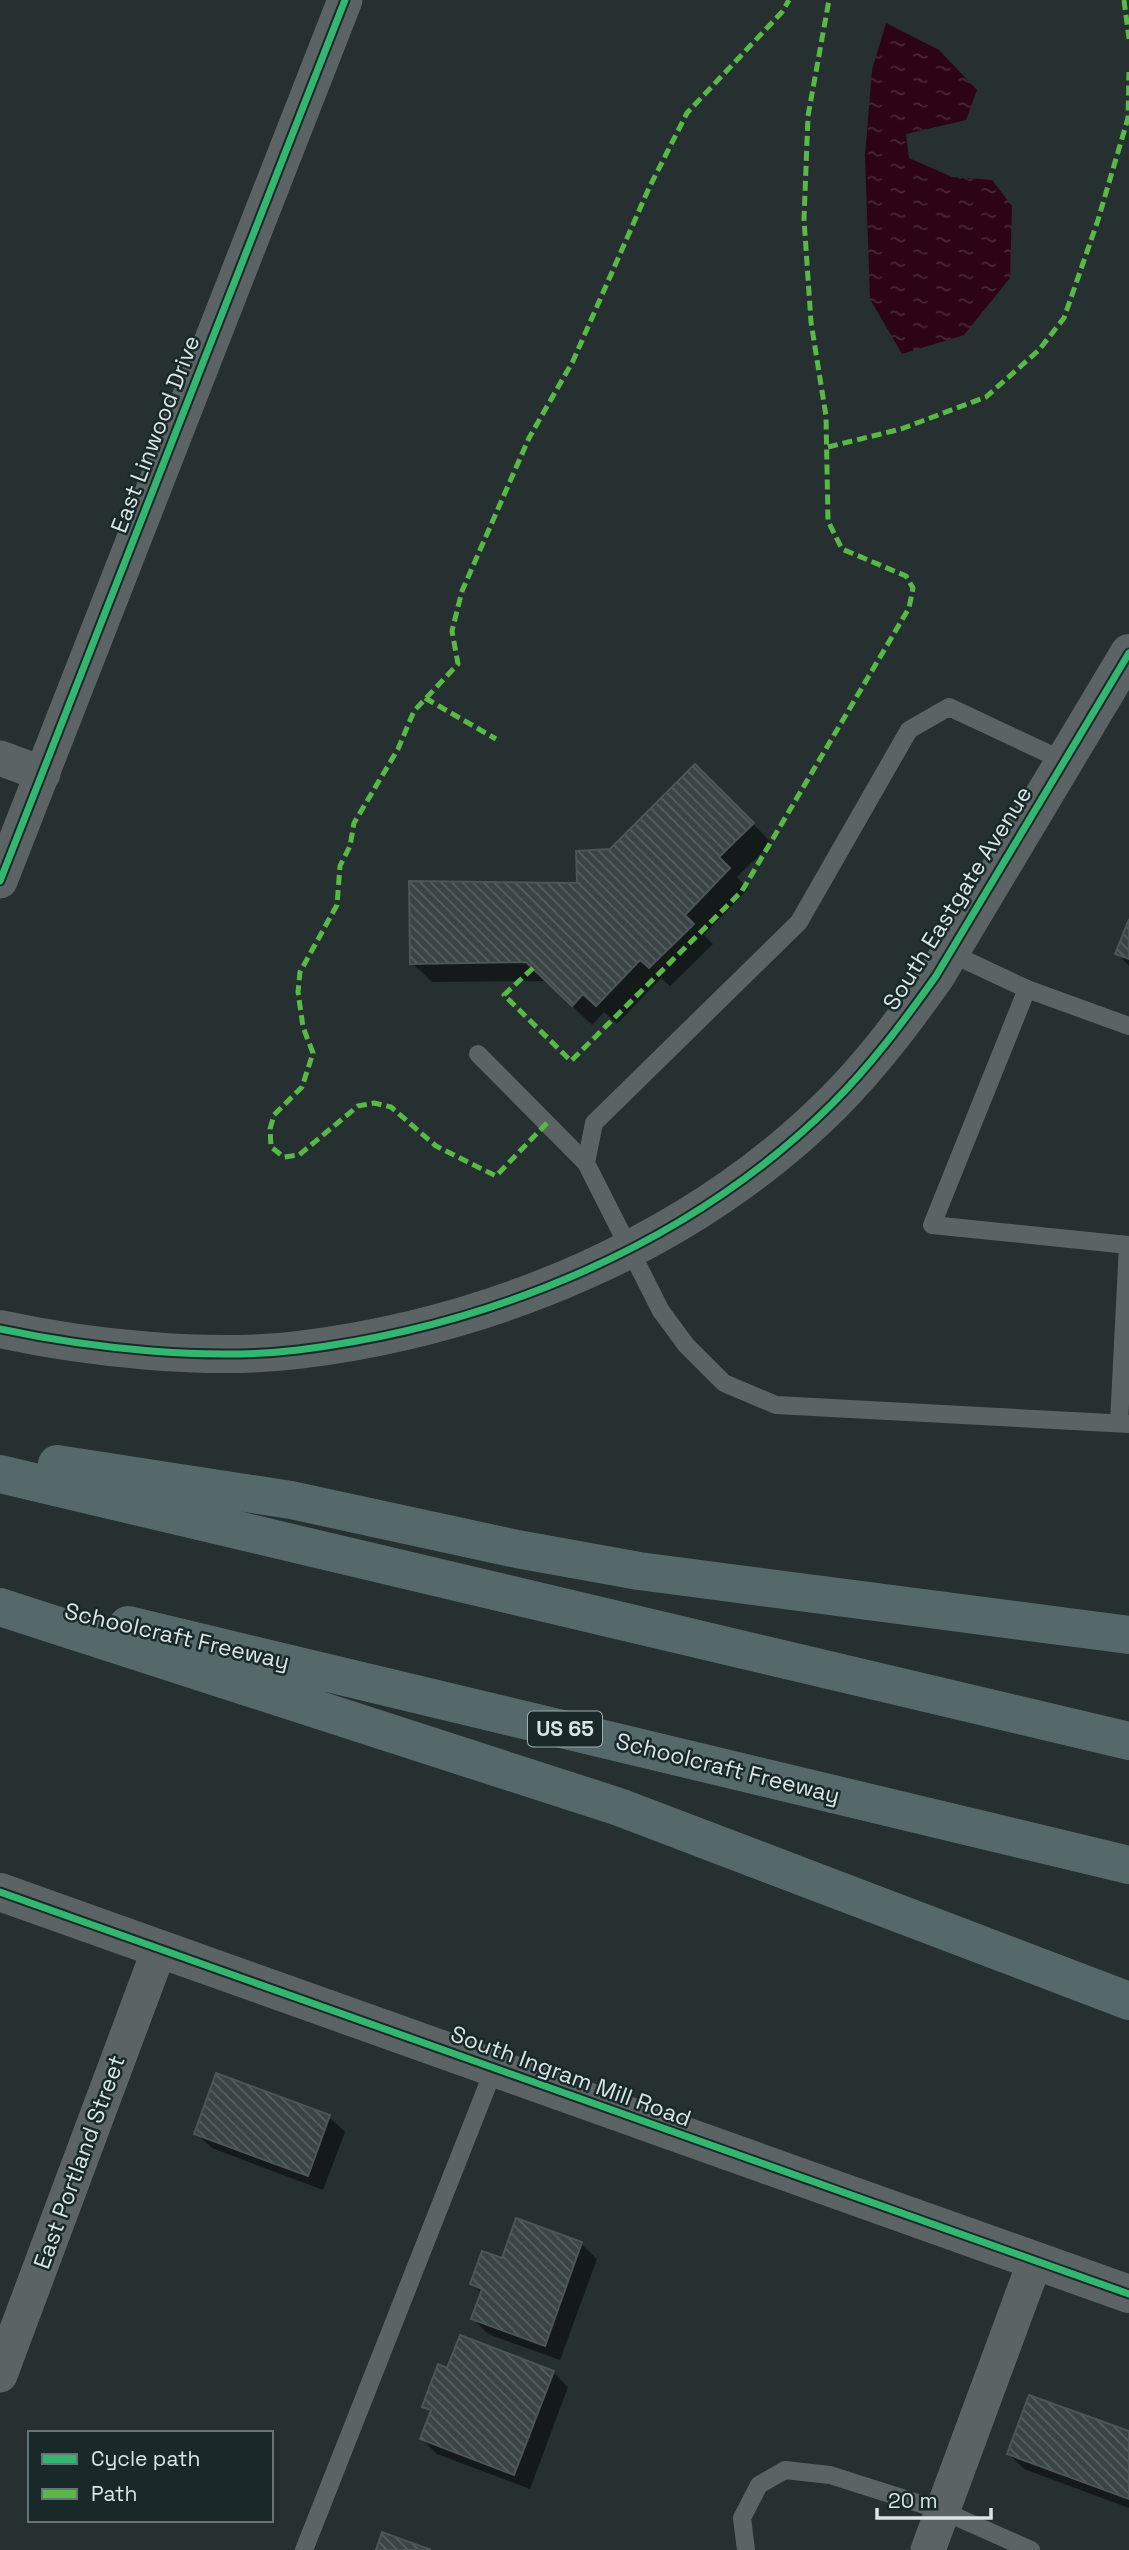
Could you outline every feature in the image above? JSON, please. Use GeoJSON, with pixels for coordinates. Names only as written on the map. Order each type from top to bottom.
{"type":"FeatureCollection","features":[{"type":"Feature","properties":{"kind":"highway"},"geometry":{"type":"LineString","coordinates":[[0,1455],[291,1500],[517,1549],[639,1571],[1129,1635]]}},
{"type":"Feature","properties":{"kind":"highway"},"geometry":{"type":"LineString","coordinates":[[0,1474],[1129,1741]]}},
{"type":"Feature","properties":{"kind":"highway","name":"Schoolcraft Freeway"},"geometry":{"type":"LineString","coordinates":[[0,1596],[294,1663],[1129,1865]]}},
{"type":"Feature","properties":{"kind":"highway"},"geometry":{"type":"LineString","coordinates":[[0,1607],[619,1807],[1129,2001]]}},
{"type":"Feature","properties":{"kind":"street","name":"East Linwood Drive"},"geometry":{"type":"LineString","coordinates":[[0,881],[345,0]]}},
{"type":"Feature","properties":{"kind":"street","name":"South Eastgate Avenue"},"geometry":{"type":"LineString","coordinates":[[0,1329],[125,1348],[240,1352],[296,1350],[421,1327],[480,1310],[549,1285],[632,1248],[745,1178],[824,1112],[905,1021],[950,953],[1129,653]]}},
{"type":"Feature","properties":{"kind":"street"},"geometry":{"type":"LineString","coordinates":[[0,758],[43,774]]}},
{"type":"Feature","properties":{"kind":"street","name":"South Ingram Mill Road"},"geometry":{"type":"LineString","coordinates":[[0,1892],[1129,2294]]}},
{"type":"Feature","properties":{"kind":"street","name":"East Portland Street"},"geometry":{"type":"LineString","coordinates":[[0,2375],[159,1950]]}},
{"type":"Feature","properties":{"kind":"street"},"geometry":{"type":"LineString","coordinates":[[928,2550],[1035,2260]]}},
{"type":"Feature","properties":{"kind":"lane"},"geometry":{"type":"LineString","coordinates":[[586,1163],[594,1123],[799,922],[909,730],[948,707],[1064,761]]}},
{"type":"Feature","properties":{"kind":"lane"},"geometry":{"type":"LineString","coordinates":[[950,953],[1027,989],[1129,1026]]}},
{"type":"Feature","properties":{"kind":"lane"},"geometry":{"type":"LineString","coordinates":[[478,1054],[586,1163],[632,1248],[661,1311],[686,1345],[724,1383],[776,1405],[1124,1423],[1128,1245],[932,1226],[1027,989]]}},
{"type":"Feature","properties":{"kind":"lane"},"geometry":{"type":"LineString","coordinates":[[304,2550],[494,2069]]}},
{"type":"Feature","properties":{"kind":"lane"},"geometry":{"type":"LineString","coordinates":[[746,2550],[742,2518],[759,2485],[785,2470],[830,2475],[943,2511],[1031,2550]]}},
{"type":"Feature","properties":{"kind":"water"},"geometry":{"type":"Polygon","coordinates":[[[886,23],[939,50],[977,90],[966,120],[906,134],[909,158],[952,177],[992,180],[1012,206],[1010,278],[964,335],[902,354],[870,299],[865,156],[872,70],[886,23]]]}},
{"type":"Feature","properties":{"kind":"building"},"geometry":{"type":"Polygon","coordinates":[[[695,764],[754,823],[719,857],[730,868],[685,915],[694,924],[649,968],[640,960],[596,1006],[583,994],[572,1006],[526,962],[410,964],[409,881],[577,883],[576,851],[610,849],[695,764]]]}},
{"type":"Feature","properties":{"kind":"building"},"geometry":{"type":"Polygon","coordinates":[[[1129,919],[1129,959],[1115,954],[1129,919]]]}},
{"type":"Feature","properties":{"kind":"building"},"geometry":{"type":"Polygon","coordinates":[[[216,2073],[330,2115],[308,2176],[194,2134],[216,2073]]]}},
{"type":"Feature","properties":{"kind":"building"},"geometry":{"type":"Polygon","coordinates":[[[516,2218],[582,2242],[545,2346],[471,2319],[482,2289],[470,2284],[482,2251],[502,2258],[516,2218]]]}},
{"type":"Feature","properties":{"kind":"building"},"geometry":{"type":"Polygon","coordinates":[[[460,2335],[554,2371],[514,2475],[420,2439],[431,2410],[422,2407],[438,2364],[447,2368],[460,2335]]]}},
{"type":"Feature","properties":{"kind":"building"},"geometry":{"type":"Polygon","coordinates":[[[1029,2395],[1129,2431],[1129,2499],[1007,2454],[1029,2395]]]}},
{"type":"Feature","properties":{"kind":"building"},"geometry":{"type":"Polygon","coordinates":[[[382,2532],[431,2550],[376,2550],[382,2532]]]}},
{"type":"Feature","properties":{"kind":"marked path"},"geometry":{"type":"LineString","coordinates":[[547,1123],[496,1176],[436,1146],[391,1107],[374,1103],[358,1106],[299,1155],[284,1157],[271,1147],[270,1129],[274,1115],[302,1087],[313,1053],[303,1027],[298,992],[300,972],[337,905],[340,866],[350,846],[354,823],[398,749],[414,711],[458,664],[452,631],[462,591],[529,438],[573,361],[649,188],[687,113],[782,12],[789,0]]}},
{"type":"Feature","properties":{"kind":"marked path"},"geometry":{"type":"LineString","coordinates":[[533,968],[504,995],[571,1061],[742,891],[909,608],[913,588],[906,576],[842,549],[828,521],[826,416],[811,322],[804,219],[808,116],[829,0]]}},
{"type":"Feature","properties":{"kind":"marked path"},"geometry":{"type":"LineString","coordinates":[[1124,0],[1129,39]]}},
{"type":"Feature","properties":{"kind":"marked path"},"geometry":{"type":"LineString","coordinates":[[828,447],[901,429],[986,397],[1039,350],[1064,318],[1098,220],[1128,118],[1129,72]]}},
{"type":"Feature","properties":{"kind":"marked path"},"geometry":{"type":"LineString","coordinates":[[425,698],[496,739]]}},
{"type":"Feature","properties":{"kind":"cycle path"},"geometry":{"type":"LineString","coordinates":[[0,881],[345,0]]}},
{"type":"Feature","properties":{"kind":"cycle path"},"geometry":{"type":"LineString","coordinates":[[0,1329],[71,1342],[148,1351],[226,1354],[298,1350],[371,1338],[444,1321],[515,1299],[585,1270],[652,1237],[716,1198],[777,1154],[832,1104],[874,1058],[936,976],[1129,653]]}},
{"type":"Feature","properties":{"kind":"cycle path"},"geometry":{"type":"LineString","coordinates":[[0,1892],[1129,2294]]}}]}
